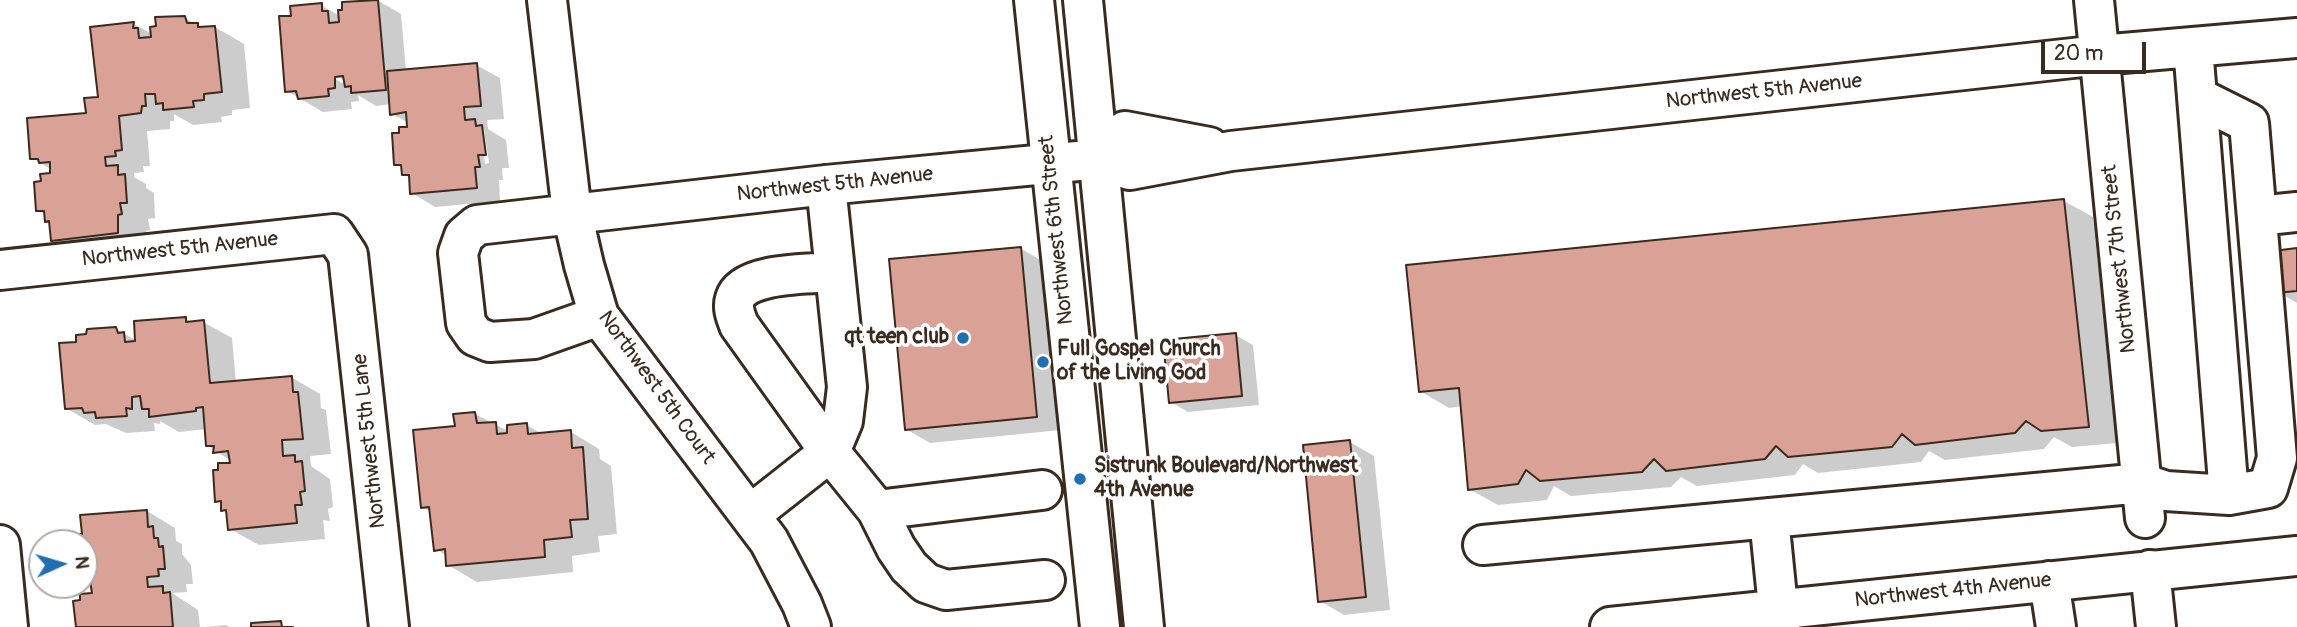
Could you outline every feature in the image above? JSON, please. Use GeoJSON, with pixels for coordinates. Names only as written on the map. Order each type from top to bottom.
{"type":"FeatureCollection","features":[{"type":"Feature","properties":{"kind":"street","name":"Northwest 5th Court"},"geometry":{"type":"LineString","coordinates":[[547,0],[572,213],[599,316],[769,541],[811,627]]}},
{"type":"Feature","properties":{"kind":"street","name":"Northwest 6th Street"},"geometry":{"type":"LineString","coordinates":[[1034,0],[1100,627]]}},
{"type":"Feature","properties":{"kind":"street"},"geometry":{"type":"LineString","coordinates":[[1083,0],[1144,627]]}},
{"type":"Feature","properties":{"kind":"street","name":"Northwest 7th Street"},"geometry":{"type":"LineString","coordinates":[[2094,0],[2143,501]]}},
{"type":"Feature","properties":{"kind":"street","name":"Northwest 5th Avenue"},"geometry":{"type":"LineString","coordinates":[[572,213],[1099,159],[1130,170],[1231,151],[2100,55],[2297,38]]}},
{"type":"Feature","properties":{"kind":"street"},"geometry":{"type":"LineString","coordinates":[[2193,47],[2229,495]]}},
{"type":"Feature","properties":{"kind":"street"},"geometry":{"type":"LineString","coordinates":[[1483,545],[1769,518],[2143,501],[2166,491],[2229,495],[2269,488],[2277,458],[2249,123],[2197,97]]}},
{"type":"Feature","properties":{"kind":"street"},"geometry":{"type":"LineString","coordinates":[[750,515],[830,452],[843,421],[847,387],[826,185]]}},
{"type":"Feature","properties":{"kind":"street"},"geometry":{"type":"LineString","coordinates":[[2258,216],[2297,212]]}},
{"type":"Feature","properties":{"kind":"street"},"geometry":{"type":"LineString","coordinates":[[572,213],[477,225],[464,236],[458,253],[466,323],[475,336],[490,342],[534,339],[599,316]]}},
{"type":"Feature","properties":{"kind":"street","name":"Northwest 5th Avenue"},"geometry":{"type":"LineString","coordinates":[[0,270],[334,234],[348,255]]}},
{"type":"Feature","properties":{"kind":"street","name":"Northwest 5th Lane"},"geometry":{"type":"LineString","coordinates":[[348,255],[389,627]]}},
{"type":"Feature","properties":{"kind":"street"},"geometry":{"type":"LineString","coordinates":[[835,272],[757,279],[743,287],[735,298],[734,311],[739,325],[830,452],[877,510],[909,567],[926,583],[946,590],[1045,580]]}},
{"type":"Feature","properties":{"kind":"street"},"geometry":{"type":"LineString","coordinates":[[877,510],[1042,490]]}},
{"type":"Feature","properties":{"kind":"street"},"geometry":{"type":"LineString","coordinates":[[1769,518],[1779,618]]}},
{"type":"Feature","properties":{"kind":"street"},"geometry":{"type":"LineString","coordinates":[[0,545],[8,627]]}},
{"type":"Feature","properties":{"kind":"street","name":"Northwest 4th Avenue"},"geometry":{"type":"LineString","coordinates":[[1609,627],[1779,618],[2049,581],[2297,556]]}},
{"type":"Feature","properties":{"kind":"street"},"geometry":{"type":"LineString","coordinates":[[2150,570],[2156,627]]}},
{"type":"Feature","properties":{"kind":"street"},"geometry":{"type":"LineString","coordinates":[[2049,581],[2056,627]]}},
{"type":"Feature","properties":{"kind":"building"},"geometry":{"type":"Polygon","coordinates":[[[378,0],[386,90],[351,93],[351,86],[345,87],[343,76],[335,77],[335,88],[328,89],[329,96],[298,99],[296,91],[285,92],[279,16],[291,16],[290,6],[322,3],[322,11],[328,11],[329,23],[339,22],[338,10],[342,10],[342,2],[378,0]]]}},
{"type":"Feature","properties":{"kind":"building"},"geometry":{"type":"Polygon","coordinates":[[[185,16],[187,23],[198,23],[198,27],[215,26],[222,92],[204,94],[204,100],[193,101],[194,107],[163,110],[163,103],[156,104],[155,94],[145,94],[146,106],[142,106],[141,113],[119,116],[122,150],[115,151],[116,156],[105,157],[106,166],[118,165],[118,175],[125,174],[127,203],[120,203],[122,214],[118,215],[118,233],[51,241],[49,221],[45,222],[44,211],[36,211],[34,182],[41,181],[40,174],[50,173],[50,162],[39,163],[38,159],[30,159],[27,118],[86,113],[84,98],[98,97],[90,27],[134,22],[133,28],[138,28],[139,38],[151,37],[150,27],[156,26],[155,17],[185,16]]]}},
{"type":"Feature","properties":{"kind":"building"},"geometry":{"type":"Polygon","coordinates":[[[477,63],[481,106],[464,107],[465,120],[475,119],[476,126],[482,125],[486,155],[478,155],[480,167],[475,167],[477,188],[410,194],[409,175],[402,175],[401,165],[394,165],[392,133],[399,133],[399,127],[407,127],[406,112],[390,115],[387,71],[477,63]]]}},
{"type":"Feature","properties":{"kind":"building"},"geometry":{"type":"Polygon","coordinates":[[[2064,199],[2089,427],[2041,431],[2026,421],[2015,433],[1915,445],[1902,434],[1892,447],[1788,457],[1776,446],[1765,459],[1666,471],[1654,459],[1642,472],[1540,481],[1526,470],[1518,484],[1468,490],[1459,388],[1419,392],[1406,265],[2064,199]]]}},
{"type":"Feature","properties":{"kind":"building","name":"qt teen club"},"geometry":{"type":"Polygon","coordinates":[[[1021,247],[1037,417],[905,430],[889,259],[1021,247]]]}},
{"type":"Feature","properties":{"kind":"building"},"geometry":{"type":"Polygon","coordinates":[[[2297,248],[2297,291],[2276,293],[2273,251],[2297,248]]]}},
{"type":"Feature","properties":{"kind":"building"},"geometry":{"type":"Polygon","coordinates":[[[186,317],[186,322],[204,320],[210,383],[292,376],[293,392],[298,392],[303,439],[282,440],[283,456],[295,455],[295,462],[302,461],[305,491],[300,492],[302,505],[295,505],[297,523],[228,530],[226,510],[221,511],[221,501],[215,502],[213,470],[218,470],[218,463],[230,463],[228,451],[213,453],[214,446],[206,446],[203,407],[196,408],[196,411],[149,417],[149,409],[142,409],[140,396],[132,397],[132,409],[126,408],[127,416],[96,418],[95,412],[84,413],[82,408],[65,409],[59,343],[76,342],[76,335],[86,334],[87,329],[116,327],[118,333],[124,332],[125,342],[135,341],[134,321],[186,317]]]}},
{"type":"Feature","properties":{"kind":"building"},"geometry":{"type":"Polygon","coordinates":[[[1236,333],[1242,396],[1169,403],[1163,340],[1236,333]]]}},
{"type":"Feature","properties":{"kind":"building"},"geometry":{"type":"Polygon","coordinates":[[[475,412],[477,423],[496,422],[497,434],[507,433],[507,425],[527,423],[528,434],[571,430],[572,448],[583,447],[588,519],[570,520],[572,537],[544,540],[545,557],[446,566],[445,549],[434,551],[429,507],[421,508],[413,430],[455,426],[453,414],[475,412]]]}},
{"type":"Feature","properties":{"kind":"building"},"geometry":{"type":"Polygon","coordinates":[[[1350,440],[1366,597],[1318,602],[1303,445],[1350,440]]]}},
{"type":"Feature","properties":{"kind":"building"},"geometry":{"type":"Polygon","coordinates":[[[147,510],[148,527],[153,526],[154,538],[158,538],[159,547],[163,546],[165,569],[158,569],[159,576],[147,577],[148,587],[163,586],[163,593],[170,592],[173,627],[76,627],[73,601],[98,599],[98,529],[81,529],[80,515],[147,510]]]}},
{"type":"Feature","properties":{"kind":"building"},"geometry":{"type":"Polygon","coordinates":[[[281,621],[282,627],[251,627],[251,623],[281,621]]]}},
{"type":"Feature","properties":{"kind":"place","name":"qt teen club"},"geometry":{"type":"Point","coordinates":[963,338]}},
{"type":"Feature","properties":{"kind":"place","name":"Full Gospel Church of the Living God"},"geometry":{"type":"Point","coordinates":[1043,362]}},
{"type":"Feature","properties":{"kind":"place","name":"Sistrunk Boulevard/Northwest 4th Avenue"},"geometry":{"type":"Point","coordinates":[1080,479]}}]}
